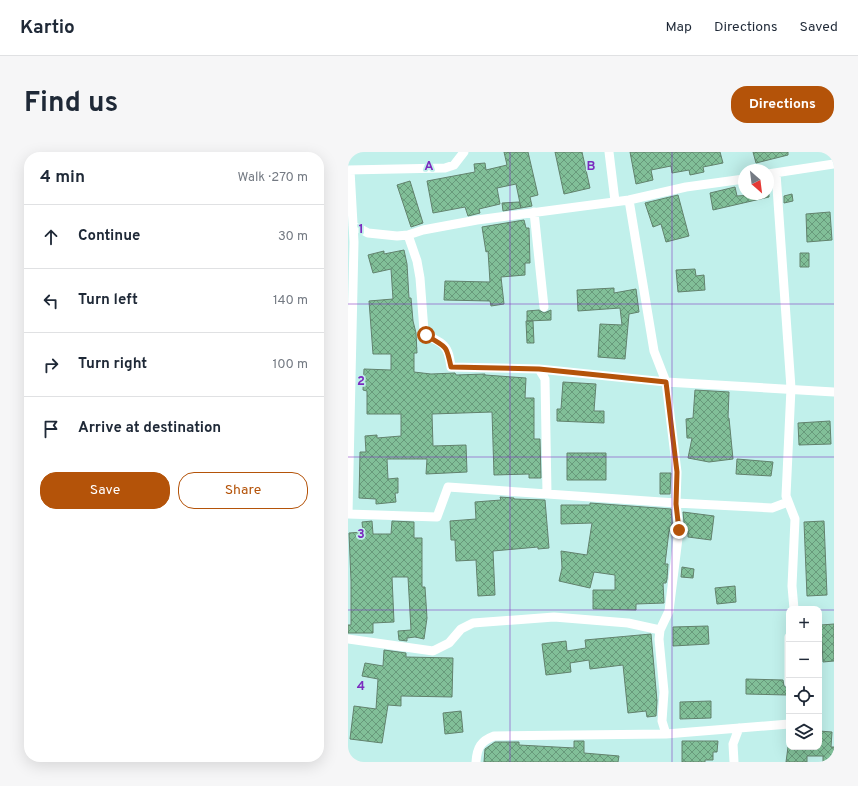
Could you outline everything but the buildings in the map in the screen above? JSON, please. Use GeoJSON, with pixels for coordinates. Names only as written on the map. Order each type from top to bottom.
{"type":"FeatureCollection","features":[{"type":"Feature","properties":{"kind":"street"},"geometry":{"type":"LineString","coordinates":[[464,152],[454,165],[445,168],[349,170],[354,242],[350,289],[348,514],[437,517],[448,487],[676,504],[772,508],[788,502]]}},
{"type":"Feature","properties":{"kind":"street"},"geometry":{"type":"LineString","coordinates":[[609,152],[615,201]]}},
{"type":"Feature","properties":{"kind":"street"},"geometry":{"type":"LineString","coordinates":[[774,173],[834,164]]}},
{"type":"Feature","properties":{"kind":"street"},"geometry":{"type":"LineString","coordinates":[[353,225],[368,233],[408,236],[423,230],[534,212],[629,200],[686,187],[738,180]]}},
{"type":"Feature","properties":{"kind":"street"},"geometry":{"type":"LineString","coordinates":[[774,194],[792,388],[786,496],[796,519],[792,586],[794,606]]}},
{"type":"Feature","properties":{"kind":"street"},"geometry":{"type":"LineString","coordinates":[[629,200],[654,351],[666,382],[677,472],[676,504],[679,530],[669,611],[660,630],[659,639],[664,692],[662,720],[666,734]]}},
{"type":"Feature","properties":{"kind":"street"},"geometry":{"type":"LineString","coordinates":[[534,212],[544,307]]}},
{"type":"Feature","properties":{"kind":"street"},"geometry":{"type":"LineString","coordinates":[[354,242],[368,233]]}},
{"type":"Feature","properties":{"kind":"street"},"geometry":{"type":"LineString","coordinates":[[408,236],[417,261],[420,278],[424,331],[426,335],[444,345],[447,350],[451,367],[539,369],[666,382],[792,388],[834,392]]}},
{"type":"Feature","properties":{"kind":"street"},"geometry":{"type":"LineString","coordinates":[[539,369],[545,379],[547,494]]}},
{"type":"Feature","properties":{"kind":"street"},"geometry":{"type":"LineString","coordinates":[[545,379],[558,371]]}},
{"type":"Feature","properties":{"kind":"street"},"geometry":{"type":"LineString","coordinates":[[348,639],[433,651],[449,643],[461,629],[473,623],[554,617],[628,623],[660,630]]}},
{"type":"Feature","properties":{"kind":"street"},"geometry":{"type":"LineString","coordinates":[[789,642],[789,678]]}},
{"type":"Feature","properties":{"kind":"street"},"geometry":{"type":"LineString","coordinates":[[476,762],[479,748],[484,740],[494,736],[666,734],[786,724]]}},
{"type":"Feature","properties":{"kind":"street"},"geometry":{"type":"LineString","coordinates":[[734,762],[734,744],[739,728]]}},
{"type":"Feature","properties":{"kind":"route"},"geometry":{"type":"LineString","coordinates":[[426,335],[444,345],[447,350],[451,367],[539,369],[666,382],[677,472],[676,504],[679,530]]}}]}
